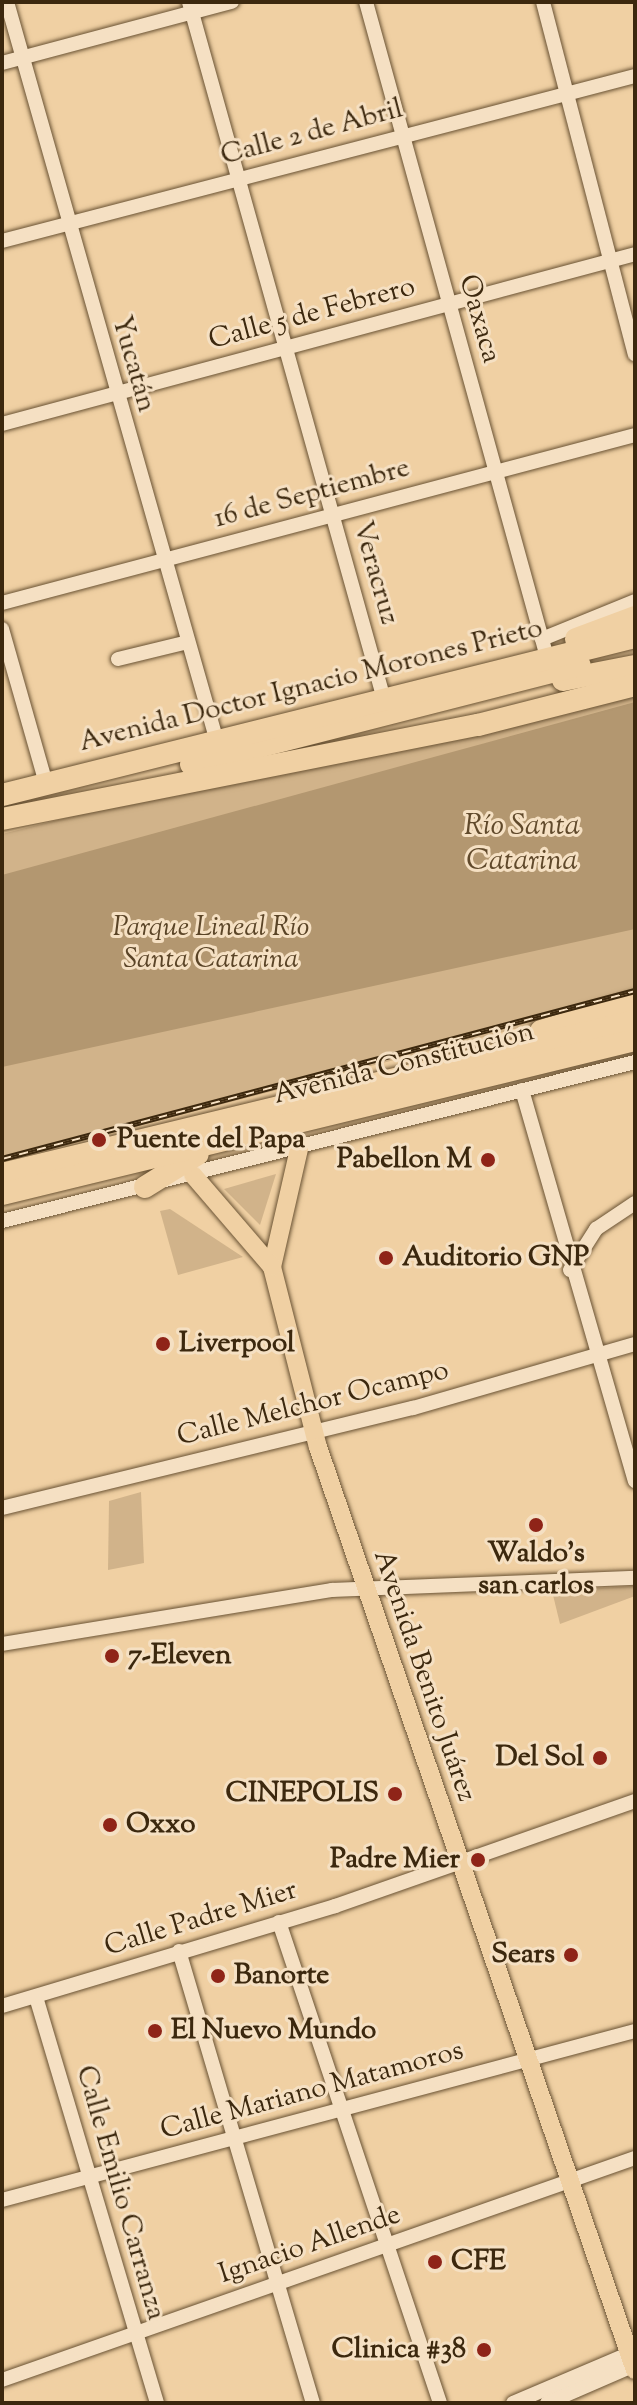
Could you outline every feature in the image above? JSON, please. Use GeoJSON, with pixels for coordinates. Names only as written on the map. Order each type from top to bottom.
{"type":"FeatureCollection","features":[{"type":"Feature","properties":{"kind":"highway"},"geometry":{"type":"LineString","coordinates":[[523,664],[544,644],[635,617]]}},
{"type":"Feature","properties":{"kind":"highway","name":"Avenida Doctor Ignacio Morones Prieto"},"geometry":{"type":"LineString","coordinates":[[2,819],[103,794],[383,696],[635,637]]}},
{"type":"Feature","properties":{"kind":"highway"},"geometry":{"type":"LineString","coordinates":[[223,754],[503,687],[635,649]]}},
{"type":"Feature","properties":{"kind":"highway"},"geometry":{"type":"LineString","coordinates":[[503,687],[630,673]]}},
{"type":"Feature","properties":{"kind":"highway","name":"Avenida Doctor Ignacio Morones Prieto"},"geometry":{"type":"LineString","coordinates":[[2,795],[46,783],[223,754],[478,725],[630,673]]}},
{"type":"Feature","properties":{"kind":"highway"},"geometry":{"type":"LineString","coordinates":[[502,1053],[571,1019],[635,1002]]}},
{"type":"Feature","properties":{"kind":"highway","name":"Avenida Constitución"},"geometry":{"type":"LineString","coordinates":[[2,1174],[284,1101],[502,1053],[628,1021]]}},
{"type":"Feature","properties":{"kind":"highway","name":"Avenida Constitución"},"geometry":{"type":"LineString","coordinates":[[2,1194],[214,1143],[429,1086],[635,1040]]}},
{"type":"Feature","properties":{"kind":"highway"},"geometry":{"type":"LineString","coordinates":[[284,1101],[429,1086]]}},
{"type":"Feature","properties":{"kind":"highway"},"geometry":{"type":"LineString","coordinates":[[145,1187],[214,1143]]}},
{"type":"Feature","properties":{"kind":"main road","name":"Avenida Benito Juárez"},"geometry":{"type":"LineString","coordinates":[[272,1267],[299,1149]]}},
{"type":"Feature","properties":{"kind":"main road","name":"Avenida Benito Juárez"},"geometry":{"type":"LineString","coordinates":[[193,1175],[272,1267],[314,1431],[363,1587],[633,2361]]}},
{"type":"Feature","properties":{"kind":"street","name":"Yucatán"},"geometry":{"type":"LineString","coordinates":[[7,2],[113,392],[223,754]]}},
{"type":"Feature","properties":{"kind":"street"},"geometry":{"type":"LineString","coordinates":[[2,63],[191,7],[232,2]]}},
{"type":"Feature","properties":{"kind":"street","name":"Oaxaca"},"geometry":{"type":"LineString","coordinates":[[366,2],[544,644]]}},
{"type":"Feature","properties":{"kind":"street"},"geometry":{"type":"LineString","coordinates":[[543,2],[635,354]]}},
{"type":"Feature","properties":{"kind":"street","name":"Veracruz"},"geometry":{"type":"LineString","coordinates":[[191,7],[383,696]]}},
{"type":"Feature","properties":{"kind":"street","name":"Calle 2 de Abril"},"geometry":{"type":"LineString","coordinates":[[2,241],[635,76]]}},
{"type":"Feature","properties":{"kind":"street","name":"Calle 5 de Febrero"},"geometry":{"type":"LineString","coordinates":[[2,424],[635,254]]}},
{"type":"Feature","properties":{"kind":"street","name":"16 de Septiembre"},"geometry":{"type":"LineString","coordinates":[[2,603],[635,435]]}},
{"type":"Feature","properties":{"kind":"street"},"geometry":{"type":"LineString","coordinates":[[544,644],[635,601]]}},
{"type":"Feature","properties":{"kind":"street"},"geometry":{"type":"LineString","coordinates":[[2,629],[46,783]]}},
{"type":"Feature","properties":{"kind":"street"},"geometry":{"type":"LineString","coordinates":[[118,659],[188,642]]}},
{"type":"Feature","properties":{"kind":"street"},"geometry":{"type":"LineString","coordinates":[[2,1221],[299,1149],[635,1062]]}},
{"type":"Feature","properties":{"kind":"street"},"geometry":{"type":"LineString","coordinates":[[522,1090],[570,1270],[635,1481]]}},
{"type":"Feature","properties":{"kind":"street"},"geometry":{"type":"LineString","coordinates":[[570,1270],[596,1229],[635,1203]]}},
{"type":"Feature","properties":{"kind":"street","name":"Calle Melchor Ocampo"},"geometry":{"type":"LineString","coordinates":[[2,1508],[314,1431],[598,1357],[635,1344]]}},
{"type":"Feature","properties":{"kind":"street"},"geometry":{"type":"LineString","coordinates":[[2,1644],[363,1587],[635,1578]]}},
{"type":"Feature","properties":{"kind":"street","name":"Calle Padre Mier"},"geometry":{"type":"LineString","coordinates":[[2,2006],[459,1864],[635,1801]]}},
{"type":"Feature","properties":{"kind":"street"},"geometry":{"type":"LineString","coordinates":[[279,1922],[385,2247],[440,2403]]}},
{"type":"Feature","properties":{"kind":"street"},"geometry":{"type":"LineString","coordinates":[[179,1951],[238,2142],[275,2284],[313,2403]]}},
{"type":"Feature","properties":{"kind":"street","name":"Calle Emilio Carranza"},"geometry":{"type":"LineString","coordinates":[[36,1997],[85,2178],[157,2403]]}},
{"type":"Feature","properties":{"kind":"street","name":"Calle Mariano Matamoros"},"geometry":{"type":"LineString","coordinates":[[2,2200],[238,2142],[635,2031]]}},
{"type":"Feature","properties":{"kind":"street","name":"Ignacio Allende"},"geometry":{"type":"LineString","coordinates":[[2,2380],[635,2158]]}},
{"type":"Feature","properties":{"kind":"street"},"geometry":{"type":"LineString","coordinates":[[513,2403],[633,2361]]}},
{"type":"Feature","properties":{"kind":"street"},"geometry":{"type":"LineString","coordinates":[[547,2403],[633,2361]]}},
{"type":"Feature","properties":{"kind":"green space","name":"Río Santa Catarina"},"geometry":{"type":"Polygon","coordinates":[[[635,675],[635,998],[2,1161],[2,834],[635,675]]]}},
{"type":"Feature","properties":{"kind":"green space"},"geometry":{"type":"Polygon","coordinates":[[[276,1174],[260,1225],[224,1189],[276,1174]]]}},
{"type":"Feature","properties":{"kind":"green space"},"geometry":{"type":"Polygon","coordinates":[[[170,1209],[243,1257],[178,1275],[160,1211],[170,1209]]]}},
{"type":"Feature","properties":{"kind":"green space"},"geometry":{"type":"Polygon","coordinates":[[[141,1492],[144,1563],[108,1570],[109,1501],[141,1492]]]}},
{"type":"Feature","properties":{"kind":"green space"},"geometry":{"type":"Polygon","coordinates":[[[635,1586],[635,1596],[560,1624],[552,1591],[635,1586]]]}},
{"type":"Feature","properties":{"kind":"water","name":"Río Santa Catarina"},"geometry":{"type":"Polygon","coordinates":[[[635,702],[635,929],[2,1067],[2,875],[635,702]]]}},
{"type":"Feature","properties":{"kind":"railway"},"geometry":{"type":"LineString","coordinates":[[2,1159],[635,991]]}},
{"type":"Feature","properties":{"kind":"place","name":"Puente del Papa"},"geometry":{"type":"Point","coordinates":[99,1140]}},
{"type":"Feature","properties":{"kind":"place","name":"Pabellon M"},"geometry":{"type":"Point","coordinates":[488,1160]}},
{"type":"Feature","properties":{"kind":"place","name":"Auditorio GNP"},"geometry":{"type":"Point","coordinates":[386,1258]}},
{"type":"Feature","properties":{"kind":"place","name":"Liverpool"},"geometry":{"type":"Point","coordinates":[163,1344]}},
{"type":"Feature","properties":{"kind":"place","name":"Waldo's san carlos"},"geometry":{"type":"Point","coordinates":[536,1525]}},
{"type":"Feature","properties":{"kind":"place","name":"7-Eleven"},"geometry":{"type":"Point","coordinates":[112,1656]}},
{"type":"Feature","properties":{"kind":"place","name":"Del Sol"},"geometry":{"type":"Point","coordinates":[600,1758]}},
{"type":"Feature","properties":{"kind":"place","name":"CINEPOLIS"},"geometry":{"type":"Point","coordinates":[395,1794]}},
{"type":"Feature","properties":{"kind":"place","name":"Oxxo"},"geometry":{"type":"Point","coordinates":[110,1825]}},
{"type":"Feature","properties":{"kind":"place","name":"Padre Mier"},"geometry":{"type":"Point","coordinates":[478,1860]}},
{"type":"Feature","properties":{"kind":"place","name":"Sears"},"geometry":{"type":"Point","coordinates":[571,1955]}},
{"type":"Feature","properties":{"kind":"place","name":"Banorte"},"geometry":{"type":"Point","coordinates":[218,1976]}},
{"type":"Feature","properties":{"kind":"place","name":"El Nuevo Mundo"},"geometry":{"type":"Point","coordinates":[155,2031]}},
{"type":"Feature","properties":{"kind":"place","name":"CFE"},"geometry":{"type":"Point","coordinates":[435,2262]}},
{"type":"Feature","properties":{"kind":"place","name":"Clinica #38"},"geometry":{"type":"Point","coordinates":[484,2350]}},
{"type":"Feature","properties":{"kind":"park label","name":"Parque Lineal Río Santa Catarina"},"geometry":{"type":"Point","coordinates":[211,944]}}]}
